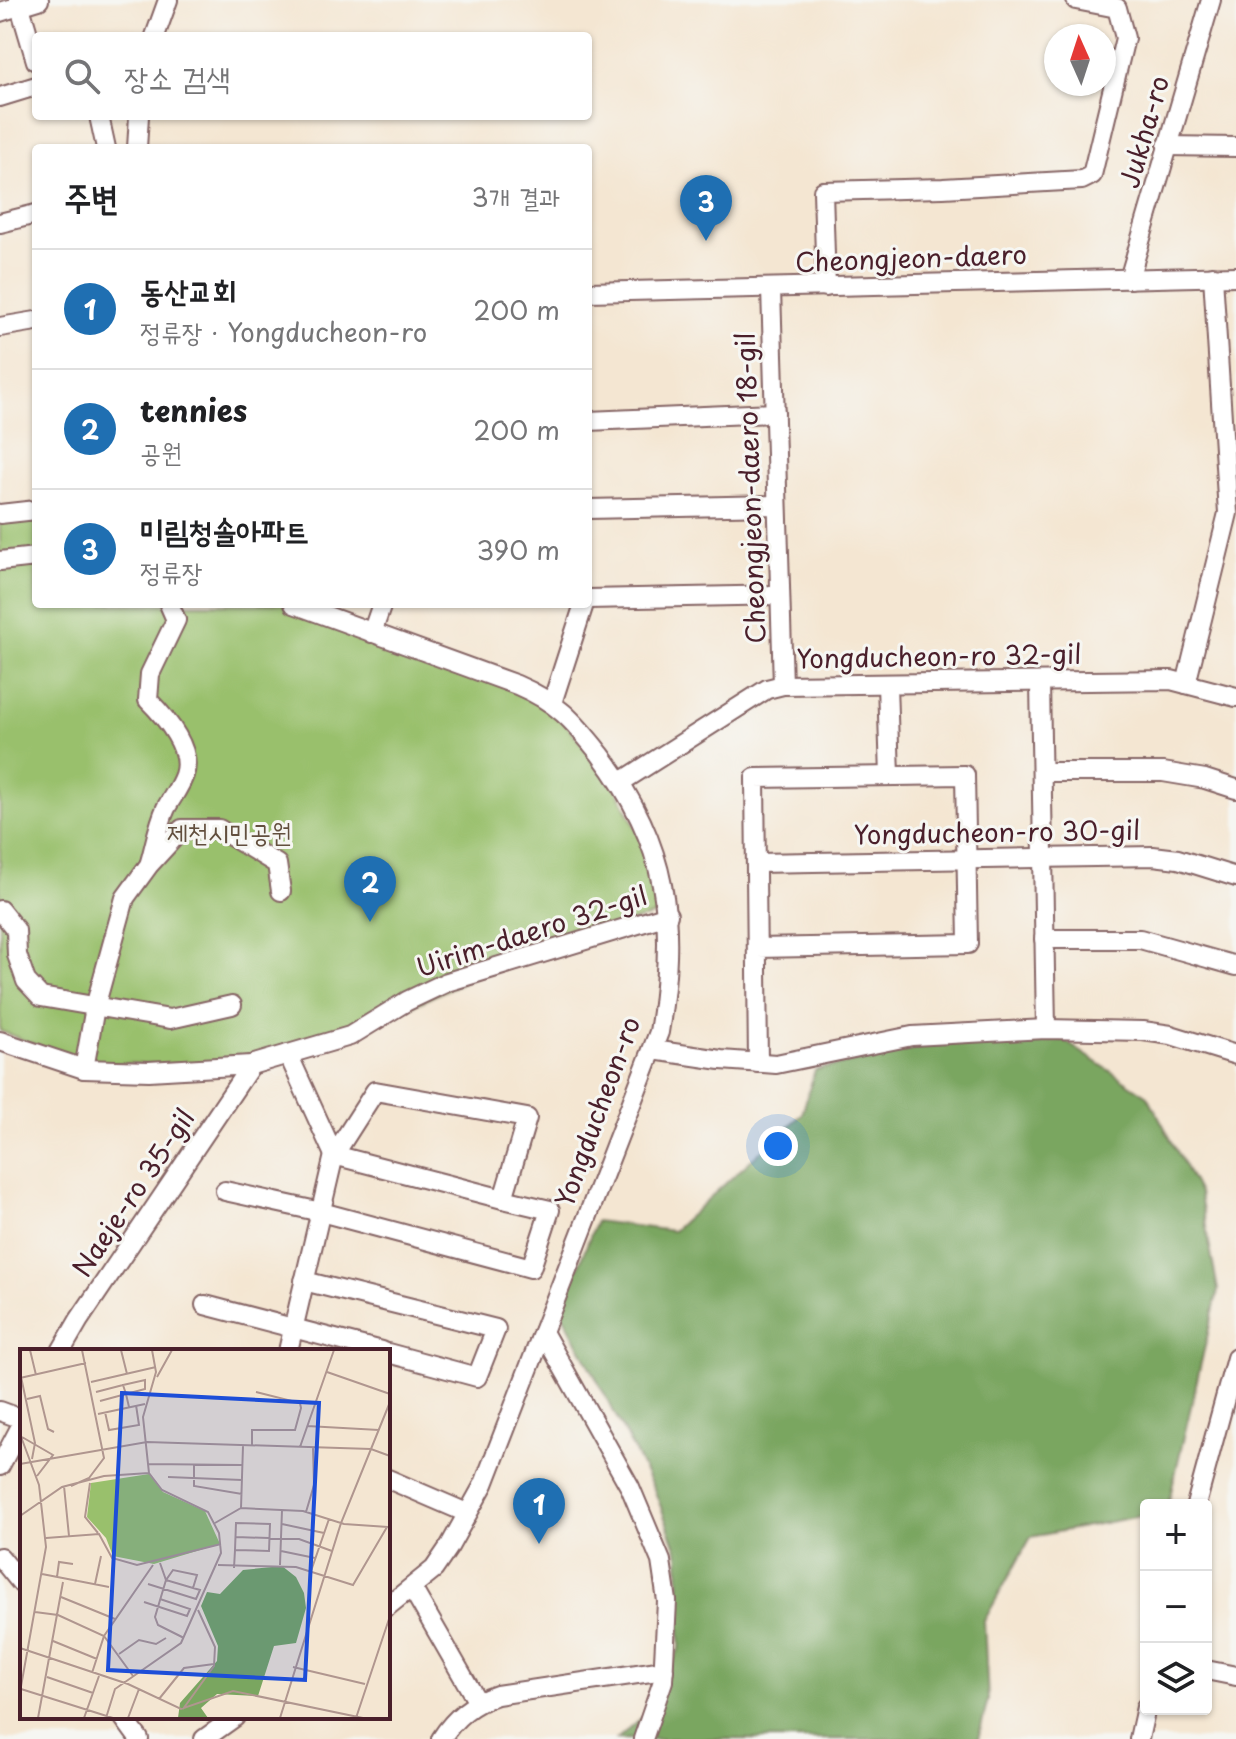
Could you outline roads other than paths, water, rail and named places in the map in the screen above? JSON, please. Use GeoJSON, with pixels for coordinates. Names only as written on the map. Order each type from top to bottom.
{"type":"FeatureCollection","features":[{"type":"Feature","properties":{"kind":"street"},"geometry":{"type":"LineString","coordinates":[[0,12],[19,3],[39,0]]}},
{"type":"Feature","properties":{"kind":"street"},"geometry":{"type":"LineString","coordinates":[[156,32],[168,0]]}},
{"type":"Feature","properties":{"kind":"street"},"geometry":{"type":"LineString","coordinates":[[826,287],[823,191],[1082,180],[1092,175],[1125,38],[1117,8],[1076,0]]}},
{"type":"Feature","properties":{"kind":"street","name":"Jukha-ro"},"geometry":{"type":"LineString","coordinates":[[1129,279],[1211,0]]}},
{"type":"Feature","properties":{"kind":"street"},"geometry":{"type":"LineString","coordinates":[[19,3],[32,47]]}},
{"type":"Feature","properties":{"kind":"street"},"geometry":{"type":"LineString","coordinates":[[0,97],[32,87]]}},
{"type":"Feature","properties":{"kind":"street"},"geometry":{"type":"LineString","coordinates":[[100,120],[105,144]]}},
{"type":"Feature","properties":{"kind":"street"},"geometry":{"type":"LineString","coordinates":[[137,144],[139,120]]}},
{"type":"Feature","properties":{"kind":"street"},"geometry":{"type":"LineString","coordinates":[[1167,146],[1236,147]]}},
{"type":"Feature","properties":{"kind":"street"},"geometry":{"type":"LineString","coordinates":[[0,223],[32,215]]}},
{"type":"Feature","properties":{"kind":"street"},"geometry":{"type":"LineString","coordinates":[[1186,684],[1228,513],[1213,276]]}},
{"type":"Feature","properties":{"kind":"street","name":"Cheongjeon-daero"},"geometry":{"type":"LineString","coordinates":[[592,292],[1236,276]]}},
{"type":"Feature","properties":{"kind":"street","name":"Cheongjeon-daero 18-gil"},"geometry":{"type":"LineString","coordinates":[[771,289],[783,685]]}},
{"type":"Feature","properties":{"kind":"street"},"geometry":{"type":"LineString","coordinates":[[0,327],[32,322]]}},
{"type":"Feature","properties":{"kind":"street"},"geometry":{"type":"LineString","coordinates":[[592,421],[775,413]]}},
{"type":"Feature","properties":{"kind":"street"},"geometry":{"type":"LineString","coordinates":[[592,509],[777,505]]}},
{"type":"Feature","properties":{"kind":"street"},"geometry":{"type":"LineString","coordinates":[[0,514],[32,510]]}},
{"type":"Feature","properties":{"kind":"street"},"geometry":{"type":"LineString","coordinates":[[0,561],[32,557]]}},
{"type":"Feature","properties":{"kind":"street"},"geometry":{"type":"LineString","coordinates":[[592,599],[780,595]]}},
{"type":"Feature","properties":{"kind":"street"},"geometry":{"type":"LineString","coordinates":[[149,865],[164,811],[184,774],[187,761],[163,715],[148,700],[150,674],[176,620],[171,608]]}},
{"type":"Feature","properties":{"kind":"street","name":"Yongducheon-ro"},"geometry":{"type":"LineString","coordinates":[[305,608],[517,685],[552,703],[573,720],[621,782],[653,847],[660,866],[668,915],[666,989],[659,1032],[484,1484],[434,1569],[390,1604]]}},
{"type":"Feature","properties":{"kind":"street"},"geometry":{"type":"LineString","coordinates":[[372,633],[381,608]]}},
{"type":"Feature","properties":{"kind":"street"},"geometry":{"type":"LineString","coordinates":[[552,703],[583,608]]}},
{"type":"Feature","properties":{"kind":"street","name":"Yongducheon-ro 32-gil"},"geometry":{"type":"LineString","coordinates":[[621,782],[767,689],[783,685],[1171,680],[1236,697]]}},
{"type":"Feature","properties":{"kind":"street"},"geometry":{"type":"LineString","coordinates":[[1040,682],[1046,1029]]}},
{"type":"Feature","properties":{"kind":"street"},"geometry":{"type":"LineString","coordinates":[[887,684],[890,776]]}},
{"type":"Feature","properties":{"kind":"street"},"geometry":{"type":"LineString","coordinates":[[1042,772],[1163,772],[1205,779],[1236,789]]}},
{"type":"Feature","properties":{"kind":"street"},"geometry":{"type":"LineString","coordinates":[[757,948],[968,944],[965,775],[755,778],[758,1063]]}},
{"type":"Feature","properties":{"kind":"street"},"geometry":{"type":"LineString","coordinates":[[84,1069],[95,1007],[125,898],[149,865],[182,829],[219,829],[249,845],[277,864],[281,891]]}},
{"type":"Feature","properties":{"kind":"street","name":"Yongducheon-ro 30-gil"},"geometry":{"type":"LineString","coordinates":[[756,863],[1124,856],[1178,859],[1236,877]]}},
{"type":"Feature","properties":{"kind":"street"},"geometry":{"type":"LineString","coordinates":[[0,910],[16,930],[17,955],[26,981],[41,997],[170,1019],[232,1005]]}},
{"type":"Feature","properties":{"kind":"street","name":"Uirim-daero 32-gil"},"geometry":{"type":"LineString","coordinates":[[0,1041],[84,1069],[149,1071],[251,1065],[350,1036],[407,1001],[447,982],[668,915]]}},
{"type":"Feature","properties":{"kind":"street"},"geometry":{"type":"LineString","coordinates":[[1044,939],[1140,939],[1236,966]]}},
{"type":"Feature","properties":{"kind":"street"},"geometry":{"type":"LineString","coordinates":[[653,1050],[758,1063],[787,1063],[912,1036],[1046,1029],[1143,1031],[1171,1035],[1236,1055]]}},
{"type":"Feature","properties":{"kind":"street"},"geometry":{"type":"LineString","coordinates":[[288,1054],[334,1155]]}},
{"type":"Feature","properties":{"kind":"street","name":"Naeje-ro 35-gil"},"geometry":{"type":"LineString","coordinates":[[62,1349],[251,1065]]}},
{"type":"Feature","properties":{"kind":"street"},"geometry":{"type":"LineString","coordinates":[[288,1349],[334,1155],[375,1091],[527,1118],[503,1199]]}},
{"type":"Feature","properties":{"kind":"street"},"geometry":{"type":"LineString","coordinates":[[225,1191],[321,1212],[531,1268],[550,1210],[334,1155]]}},
{"type":"Feature","properties":{"kind":"street"},"geometry":{"type":"LineString","coordinates":[[304,1281],[496,1329],[477,1377],[390,1354]]}},
{"type":"Feature","properties":{"kind":"street"},"geometry":{"type":"LineString","coordinates":[[205,1305],[374,1349]]}},
{"type":"Feature","properties":{"kind":"street"},"geometry":{"type":"LineString","coordinates":[[543,1332],[630,1487],[661,1561],[667,1601],[663,1681],[643,1739]]}},
{"type":"Feature","properties":{"kind":"street"},"geometry":{"type":"LineString","coordinates":[[1198,1499],[1236,1358]]}},
{"type":"Feature","properties":{"kind":"street"},"geometry":{"type":"LineString","coordinates":[[0,1411],[20,1421]]}},
{"type":"Feature","properties":{"kind":"street"},"geometry":{"type":"LineString","coordinates":[[0,1466],[20,1426]]}},
{"type":"Feature","properties":{"kind":"street"},"geometry":{"type":"LineString","coordinates":[[390,1480],[467,1513]]}},
{"type":"Feature","properties":{"kind":"street"},"geometry":{"type":"LineString","coordinates":[[0,1557],[20,1582]]}},
{"type":"Feature","properties":{"kind":"street"},"geometry":{"type":"LineString","coordinates":[[412,1588],[477,1701]]}},
{"type":"Feature","properties":{"kind":"street"},"geometry":{"type":"LineString","coordinates":[[441,1739],[464,1711],[477,1701],[497,1695],[664,1670]]}},
{"type":"Feature","properties":{"kind":"street"},"geometry":{"type":"LineString","coordinates":[[1212,1671],[1236,1676]]}},
{"type":"Feature","properties":{"kind":"street"},"geometry":{"type":"LineString","coordinates":[[1139,1739],[1144,1715]]}},
{"type":"Feature","properties":{"kind":"street"},"geometry":{"type":"LineString","coordinates":[[124,1719],[139,1739]]}},
{"type":"Feature","properties":{"kind":"street"},"geometry":{"type":"LineString","coordinates":[[204,1739],[232,1719]]}},
{"type":"Feature","properties":{"kind":"place","name":"미림청솔아파트"},"geometry":{"type":"Point","coordinates":[706,241]}},
{"type":"Feature","properties":{"kind":"place","name":"tennies"},"geometry":{"type":"Point","coordinates":[370,922]}},
{"type":"Feature","properties":{"kind":"place","name":"동산교회"},"geometry":{"type":"Point","coordinates":[539,1544]}},
{"type":"Feature","properties":{"kind":"park label","name":"제천시민공원"},"geometry":{"type":"Point","coordinates":[229,833]}}]}
